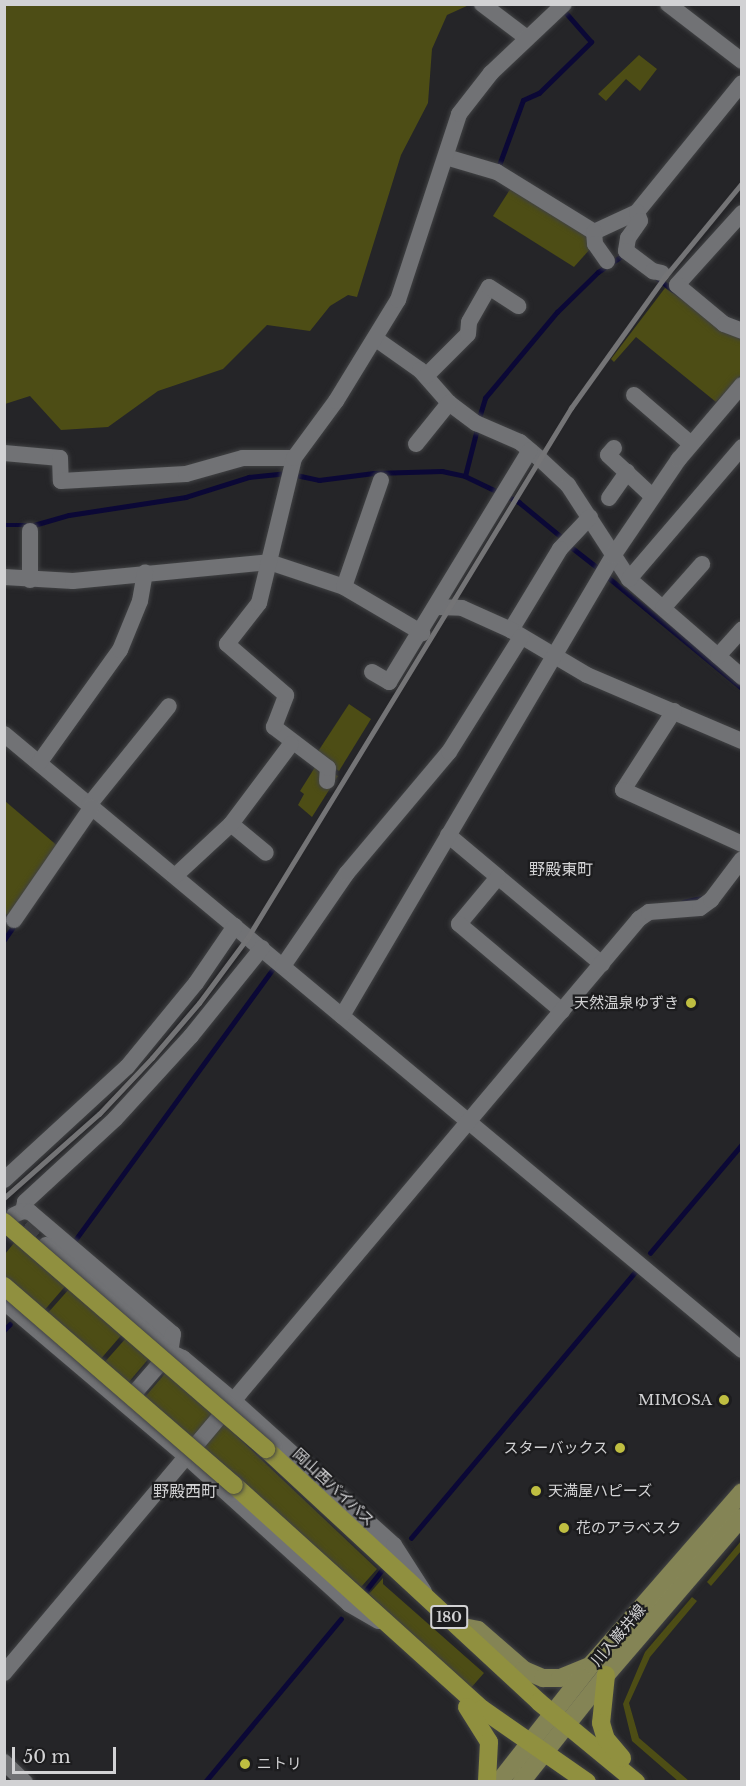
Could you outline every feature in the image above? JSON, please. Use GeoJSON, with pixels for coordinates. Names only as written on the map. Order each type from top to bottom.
{"type":"FeatureCollection","features":[{"type":"Feature","properties":{"kind":"highway","name":"岡山西バイパス"},"geometry":{"type":"LineString","coordinates":[[4,1222],[266,1449],[560,1719],[636,1782]]}},
{"type":"Feature","properties":{"kind":"highway"},"geometry":{"type":"LineString","coordinates":[[4,1286],[234,1485],[482,1709],[539,1746],[586,1782]]}},
{"type":"Feature","properties":{"kind":"highway"},"geometry":{"type":"LineString","coordinates":[[426,1659],[442,1683],[474,1714],[485,1732],[491,1751],[489,1782]]}},
{"type":"Feature","properties":{"kind":"highway"},"geometry":{"type":"LineString","coordinates":[[599,1669],[599,1712],[606,1739],[648,1782]]}},
{"type":"Feature","properties":{"kind":"main road","name":"川入巌井線"},"geometry":{"type":"LineString","coordinates":[[499,1782],[539,1746],[741,1492]]}},
{"type":"Feature","properties":{"kind":"main road","name":"川入巌井線"},"geometry":{"type":"LineString","coordinates":[[599,1669],[741,1517]]}},
{"type":"Feature","properties":{"kind":"main road"},"geometry":{"type":"LineString","coordinates":[[459,1626],[477,1630],[524,1670],[543,1678],[560,1678],[599,1669]]}},
{"type":"Feature","properties":{"kind":"main road","name":"川入巌井線"},"geometry":{"type":"LineString","coordinates":[[521,1782],[539,1746]]}},
{"type":"Feature","properties":{"kind":"main road"},"geometry":{"type":"LineString","coordinates":[[489,1782],[514,1754],[539,1746]]}},
{"type":"Feature","properties":{"kind":"street"},"geometry":{"type":"LineString","coordinates":[[482,4],[527,38]]}},
{"type":"Feature","properties":{"kind":"street"},"geometry":{"type":"LineString","coordinates":[[327,781],[328,768],[291,744],[274,727],[286,695],[227,644],[259,603],[294,458],[376,339],[413,263],[459,114],[477,88],[564,4]]}},
{"type":"Feature","properties":{"kind":"street"},"geometry":{"type":"LineString","coordinates":[[668,4],[686,10],[741,61]]}},
{"type":"Feature","properties":{"kind":"street"},"geometry":{"type":"LineString","coordinates":[[594,232],[637,212],[741,83]]}},
{"type":"Feature","properties":{"kind":"street"},"geometry":{"type":"LineString","coordinates":[[446,157],[497,172],[594,232],[596,244],[607,261]]}},
{"type":"Feature","properties":{"kind":"street"},"geometry":{"type":"LineString","coordinates":[[637,212],[640,221],[628,238],[626,251],[652,271],[662,273]]}},
{"type":"Feature","properties":{"kind":"street"},"geometry":{"type":"LineString","coordinates":[[741,213],[677,285],[724,324],[741,331]]}},
{"type":"Feature","properties":{"kind":"street"},"geometry":{"type":"LineString","coordinates":[[426,376],[468,334],[469,322],[489,287],[518,306]]}},
{"type":"Feature","properties":{"kind":"street"},"geometry":{"type":"LineString","coordinates":[[376,339],[426,376],[449,403],[476,423],[520,442],[530,450],[568,486],[629,579],[741,677]]}},
{"type":"Feature","properties":{"kind":"street"},"geometry":{"type":"LineString","coordinates":[[342,1016],[612,556],[652,496],[691,444],[741,384]]}},
{"type":"Feature","properties":{"kind":"street"},"geometry":{"type":"LineString","coordinates":[[634,395],[691,444]]}},
{"type":"Feature","properties":{"kind":"street"},"geometry":{"type":"LineString","coordinates":[[416,444],[449,403]]}},
{"type":"Feature","properties":{"kind":"street"},"geometry":{"type":"LineString","coordinates":[[629,579],[741,447]]}},
{"type":"Feature","properties":{"kind":"street"},"geometry":{"type":"LineString","coordinates":[[614,448],[608,455],[652,496]]}},
{"type":"Feature","properties":{"kind":"street"},"geometry":{"type":"LineString","coordinates":[[372,672],[389,682],[438,607],[530,450]]}},
{"type":"Feature","properties":{"kind":"street"},"geometry":{"type":"LineString","coordinates":[[4,453],[60,458],[61,481],[186,474],[243,458],[294,458]]}},
{"type":"Feature","properties":{"kind":"street"},"geometry":{"type":"LineString","coordinates":[[609,498],[627,472]]}},
{"type":"Feature","properties":{"kind":"street"},"geometry":{"type":"LineString","coordinates":[[344,587],[381,480]]}},
{"type":"Feature","properties":{"kind":"street"},"geometry":{"type":"LineString","coordinates":[[283,966],[348,873],[449,752],[516,634],[560,549],[590,518]]}},
{"type":"Feature","properties":{"kind":"street"},"geometry":{"type":"LineString","coordinates":[[30,531],[30,580]]}},
{"type":"Feature","properties":{"kind":"street"},"geometry":{"type":"LineString","coordinates":[[4,577],[73,581],[145,572],[269,562],[344,587],[422,633]]}},
{"type":"Feature","properties":{"kind":"street"},"geometry":{"type":"LineString","coordinates":[[663,608],[702,564]]}},
{"type":"Feature","properties":{"kind":"street"},"geometry":{"type":"LineString","coordinates":[[39,763],[120,650],[140,601],[145,572]]}},
{"type":"Feature","properties":{"kind":"street"},"geometry":{"type":"LineString","coordinates":[[438,607],[462,608],[516,634],[552,658],[741,741]]}},
{"type":"Feature","properties":{"kind":"street"},"geometry":{"type":"LineString","coordinates":[[718,656],[741,628]]}},
{"type":"Feature","properties":{"kind":"street"},"geometry":{"type":"LineString","coordinates":[[14,921],[91,806],[169,706]]}},
{"type":"Feature","properties":{"kind":"street"},"geometry":{"type":"LineString","coordinates":[[674,711],[623,789],[741,844]]}},
{"type":"Feature","properties":{"kind":"street"},"geometry":{"type":"LineString","coordinates":[[4,734],[469,1120],[741,1350]]}},
{"type":"Feature","properties":{"kind":"street"},"geometry":{"type":"LineString","coordinates":[[176,876],[231,824],[291,744]]}},
{"type":"Feature","properties":{"kind":"street"},"geometry":{"type":"LineString","coordinates":[[231,824],[266,853]]}},
{"type":"Feature","properties":{"kind":"street"},"geometry":{"type":"LineString","coordinates":[[448,835],[602,964]]}},
{"type":"Feature","properties":{"kind":"street"},"geometry":{"type":"LineString","coordinates":[[4,1673],[469,1120],[649,912],[700,908],[711,900],[741,859]]}},
{"type":"Feature","properties":{"kind":"street"},"geometry":{"type":"LineString","coordinates":[[498,877],[459,924],[562,1011]]}},
{"type":"Feature","properties":{"kind":"street"},"geometry":{"type":"LineString","coordinates":[[4,1180],[127,1067],[196,983],[235,926]]}},
{"type":"Feature","properties":{"kind":"street"},"geometry":{"type":"LineString","coordinates":[[4,1222],[23,1210],[25,1202],[115,1119],[191,1036],[262,948]]}},
{"type":"Feature","properties":{"kind":"street"},"geometry":{"type":"LineString","coordinates":[[23,1210],[48,1227],[173,1334],[170,1352],[137,1390],[128,1406]]}},
{"type":"Feature","properties":{"kind":"street"},"geometry":{"type":"LineString","coordinates":[[46,1245],[170,1352],[234,1401],[394,1545],[427,1598]]}},
{"type":"Feature","properties":{"kind":"street"},"geometry":{"type":"LineString","coordinates":[[4,1302],[187,1457],[349,1604],[402,1636]]}},
{"type":"Feature","properties":{"kind":"street"},"geometry":{"type":"LineString","coordinates":[[4,1762],[25,1782]]}},
{"type":"Feature","properties":{"kind":"shaded area"},"geometry":{"type":"Polygon","coordinates":[[[4,5],[469,5],[447,15],[432,49],[428,103],[401,155],[357,297],[348,295],[330,306],[310,331],[267,325],[223,369],[158,391],[108,427],[61,430],[30,396],[5,404],[4,5]]]}},
{"type":"Feature","properties":{"kind":"shaded area"},"geometry":{"type":"Polygon","coordinates":[[[639,55],[657,69],[640,91],[626,79],[606,101],[598,94],[639,55]]]}},
{"type":"Feature","properties":{"kind":"shaded area"},"geometry":{"type":"Polygon","coordinates":[[[511,188],[589,237],[591,248],[574,267],[493,216],[511,188]]]}},
{"type":"Feature","properties":{"kind":"shaded area"},"geometry":{"type":"Polygon","coordinates":[[[665,288],[741,340],[741,375],[716,402],[636,337],[614,362],[611,359],[665,288]]]}},
{"type":"Feature","properties":{"kind":"shaded area"},"geometry":{"type":"Polygon","coordinates":[[[349,704],[371,719],[339,771],[315,756],[349,704]]]}},
{"type":"Feature","properties":{"kind":"shaded area"},"geometry":{"type":"Polygon","coordinates":[[[317,764],[338,776],[312,817],[298,805],[304,794],[300,791],[317,764]]]}},
{"type":"Feature","properties":{"kind":"shaded area"},"geometry":{"type":"Polygon","coordinates":[[[5,801],[60,848],[11,918],[5,913],[5,801]]]}},
{"type":"Feature","properties":{"kind":"shaded area"},"geometry":{"type":"Polygon","coordinates":[[[23,1232],[78,1279],[74,1276],[35,1321],[5,1295],[5,1254],[23,1232]]]}},
{"type":"Feature","properties":{"kind":"shaded area"},"geometry":{"type":"Polygon","coordinates":[[[78,1279],[131,1324],[92,1369],[95,1372],[38,1324],[78,1279]]]}},
{"type":"Feature","properties":{"kind":"shaded area"},"geometry":{"type":"Polygon","coordinates":[[[133,1326],[154,1344],[150,1357],[128,1383],[123,1397],[95,1373],[135,1328],[133,1326]]]}},
{"type":"Feature","properties":{"kind":"shaded area"},"geometry":{"type":"Polygon","coordinates":[[[168,1370],[224,1401],[187,1448],[144,1398],[168,1370]]]}},
{"type":"Feature","properties":{"kind":"shaded area"},"geometry":{"type":"Polygon","coordinates":[[[224,1424],[377,1569],[361,1587],[203,1448],[224,1424]]]}},
{"type":"Feature","properties":{"kind":"shaded area"},"geometry":{"type":"Polygon","coordinates":[[[741,1541],[741,1551],[711,1586],[707,1582],[741,1541]]]}},
{"type":"Feature","properties":{"kind":"shaded area"},"geometry":{"type":"Polygon","coordinates":[[[383,1578],[383,1584],[484,1673],[470,1689],[369,1594],[383,1578]]]}},
{"type":"Feature","properties":{"kind":"shaded area"},"geometry":{"type":"Polygon","coordinates":[[[692,1597],[697,1601],[650,1657],[629,1703],[639,1738],[689,1781],[678,1781],[632,1741],[623,1704],[645,1652],[692,1597]]]}},
{"type":"Feature","properties":{"kind":"waterway"},"geometry":{"type":"LineString","coordinates":[[498,168],[523,100],[539,93],[591,42],[563,10]]}},
{"type":"Feature","properties":{"kind":"waterway"},"geometry":{"type":"LineString","coordinates":[[479,418],[485,398],[557,312],[598,272],[623,255]]}},
{"type":"Feature","properties":{"kind":"waterway"},"geometry":{"type":"LineString","coordinates":[[657,278],[672,289]]}},
{"type":"Feature","properties":{"kind":"waterway"},"geometry":{"type":"LineString","coordinates":[[465,476],[477,429]]}},
{"type":"Feature","properties":{"kind":"waterway"},"geometry":{"type":"LineString","coordinates":[[296,475],[319,480],[374,473],[442,471],[465,476],[519,502],[564,539]]}},
{"type":"Feature","properties":{"kind":"waterway"},"geometry":{"type":"LineString","coordinates":[[4,525],[34,525],[69,515],[186,497],[249,477],[285,473]]}},
{"type":"Feature","properties":{"kind":"waterway"},"geometry":{"type":"LineString","coordinates":[[570,546],[598,568]]}},
{"type":"Feature","properties":{"kind":"waterway"},"geometry":{"type":"LineString","coordinates":[[609,578],[742,688]]}},
{"type":"Feature","properties":{"kind":"waterway"},"geometry":{"type":"LineString","coordinates":[[683,902],[702,898]]}},
{"type":"Feature","properties":{"kind":"waterway"},"geometry":{"type":"LineString","coordinates":[[4,940],[15,924]]}},
{"type":"Feature","properties":{"kind":"waterway"},"geometry":{"type":"LineString","coordinates":[[73,1243],[272,970]]}},
{"type":"Feature","properties":{"kind":"waterway"},"geometry":{"type":"LineString","coordinates":[[650,1253],[742,1144]]}},
{"type":"Feature","properties":{"kind":"waterway"},"geometry":{"type":"LineString","coordinates":[[411,1538],[636,1271]]}},
{"type":"Feature","properties":{"kind":"waterway"},"geometry":{"type":"LineString","coordinates":[[4,1330],[10,1324]]}},
{"type":"Feature","properties":{"kind":"waterway"},"geometry":{"type":"LineString","coordinates":[[364,1593],[383,1569]]}},
{"type":"Feature","properties":{"kind":"waterway"},"geometry":{"type":"LineString","coordinates":[[205,1782],[341,1619]]}},
{"type":"Feature","properties":{"kind":"tunnel"},"geometry":{"type":"LineString","coordinates":[[4,1213],[46,1245]]}},
{"type":"Feature","properties":{"kind":"railway"},"geometry":{"type":"LineString","coordinates":[[4,1198],[99,1114],[152,1058],[199,1003],[248,937],[571,408],[664,278],[742,183]]}},
{"type":"Feature","properties":{"kind":"place","name":"天然温泉ゆずき"},"geometry":{"type":"Point","coordinates":[691,1003]}},
{"type":"Feature","properties":{"kind":"place","name":"MIMOSA"},"geometry":{"type":"Point","coordinates":[724,1400]}},
{"type":"Feature","properties":{"kind":"place","name":"スターバックス"},"geometry":{"type":"Point","coordinates":[620,1448]}},
{"type":"Feature","properties":{"kind":"place","name":"天満屋ハピーズ"},"geometry":{"type":"Point","coordinates":[536,1491]}},
{"type":"Feature","properties":{"kind":"place","name":"花のアラベスク"},"geometry":{"type":"Point","coordinates":[564,1528]}},
{"type":"Feature","properties":{"kind":"place","name":"ニトリ"},"geometry":{"type":"Point","coordinates":[245,1764]}},
{"type":"Feature","properties":{"kind":"district","name":"野殿東町"},"geometry":{"type":"Point","coordinates":[561,869]}},
{"type":"Feature","properties":{"kind":"district","name":"野殿西町"},"geometry":{"type":"Point","coordinates":[185,1491]}}]}
